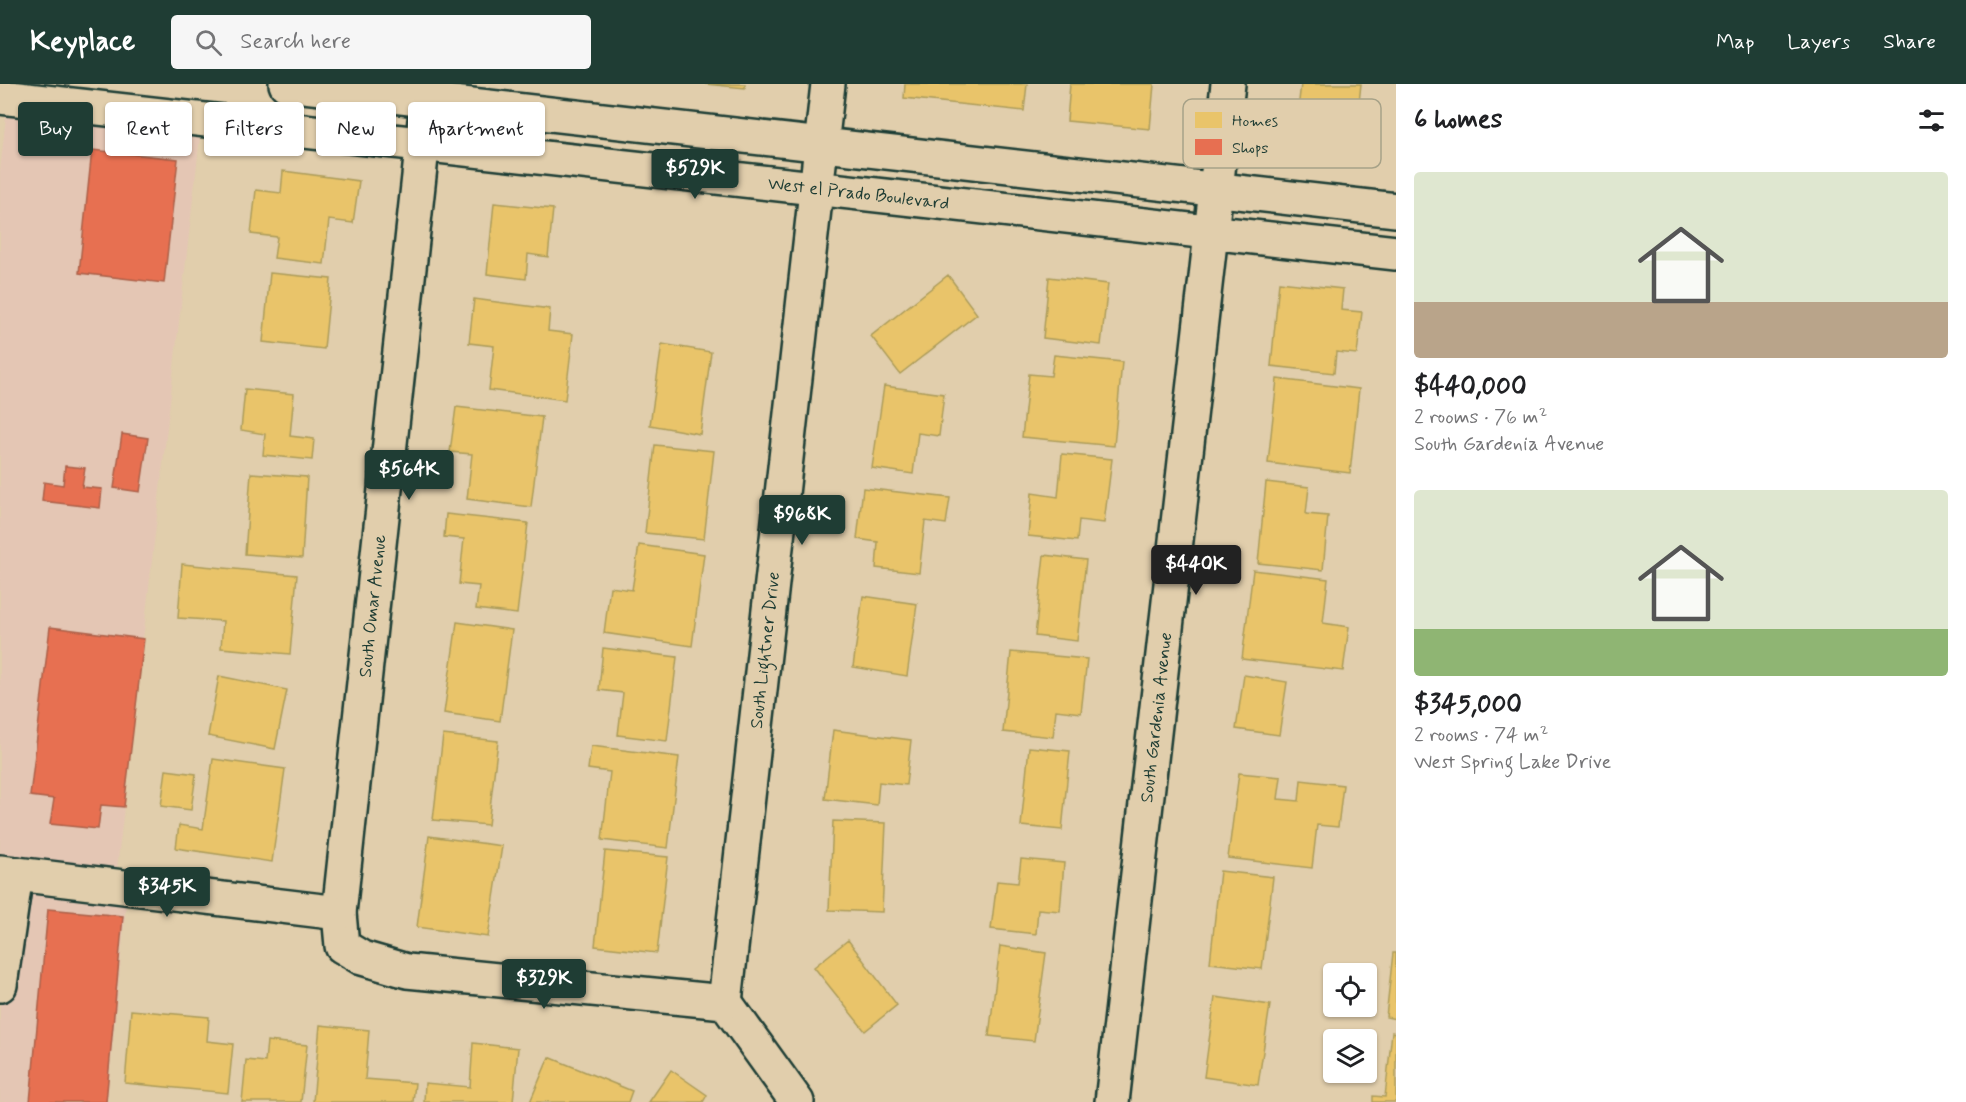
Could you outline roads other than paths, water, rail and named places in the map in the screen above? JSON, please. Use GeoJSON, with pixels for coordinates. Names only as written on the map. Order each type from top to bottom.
{"type":"FeatureCollection","features":[{"type":"Feature","properties":{"kind":"street"},"geometry":{"type":"LineString","coordinates":[[286,84],[428,92],[821,145],[1396,210]]}},
{"type":"Feature","properties":{"kind":"street","name":"South Lightner Drive"},"geometry":{"type":"LineString","coordinates":[[725,1002],[828,84]]}},
{"type":"Feature","properties":{"kind":"street","name":"South Gardenia Avenue"},"geometry":{"type":"LineString","coordinates":[[1226,99],[1228,84]]}},
{"type":"Feature","properties":{"kind":"street","name":"West el Prado Boulevard"},"geometry":{"type":"LineString","coordinates":[[0,97],[408,142]]}},
{"type":"Feature","properties":{"kind":"street","name":"South Omar Avenue"},"geometry":{"type":"LineString","coordinates":[[421,156],[339,913],[342,946],[362,958],[407,971],[725,1002]]}},
{"type":"Feature","properties":{"kind":"street","name":"West el Prado Boulevard"},"geometry":{"type":"LineString","coordinates":[[529,156],[1396,253]]}},
{"type":"Feature","properties":{"kind":"street","name":"South Gardenia Avenue"},"geometry":{"type":"LineString","coordinates":[[1112,1102],[1218,168]]}},
{"type":"Feature","properties":{"kind":"street"},"geometry":{"type":"LineString","coordinates":[[0,985],[8,873],[339,913]]}},
{"type":"Feature","properties":{"kind":"street"},"geometry":{"type":"LineString","coordinates":[[725,1002],[797,1102]]}}]}
